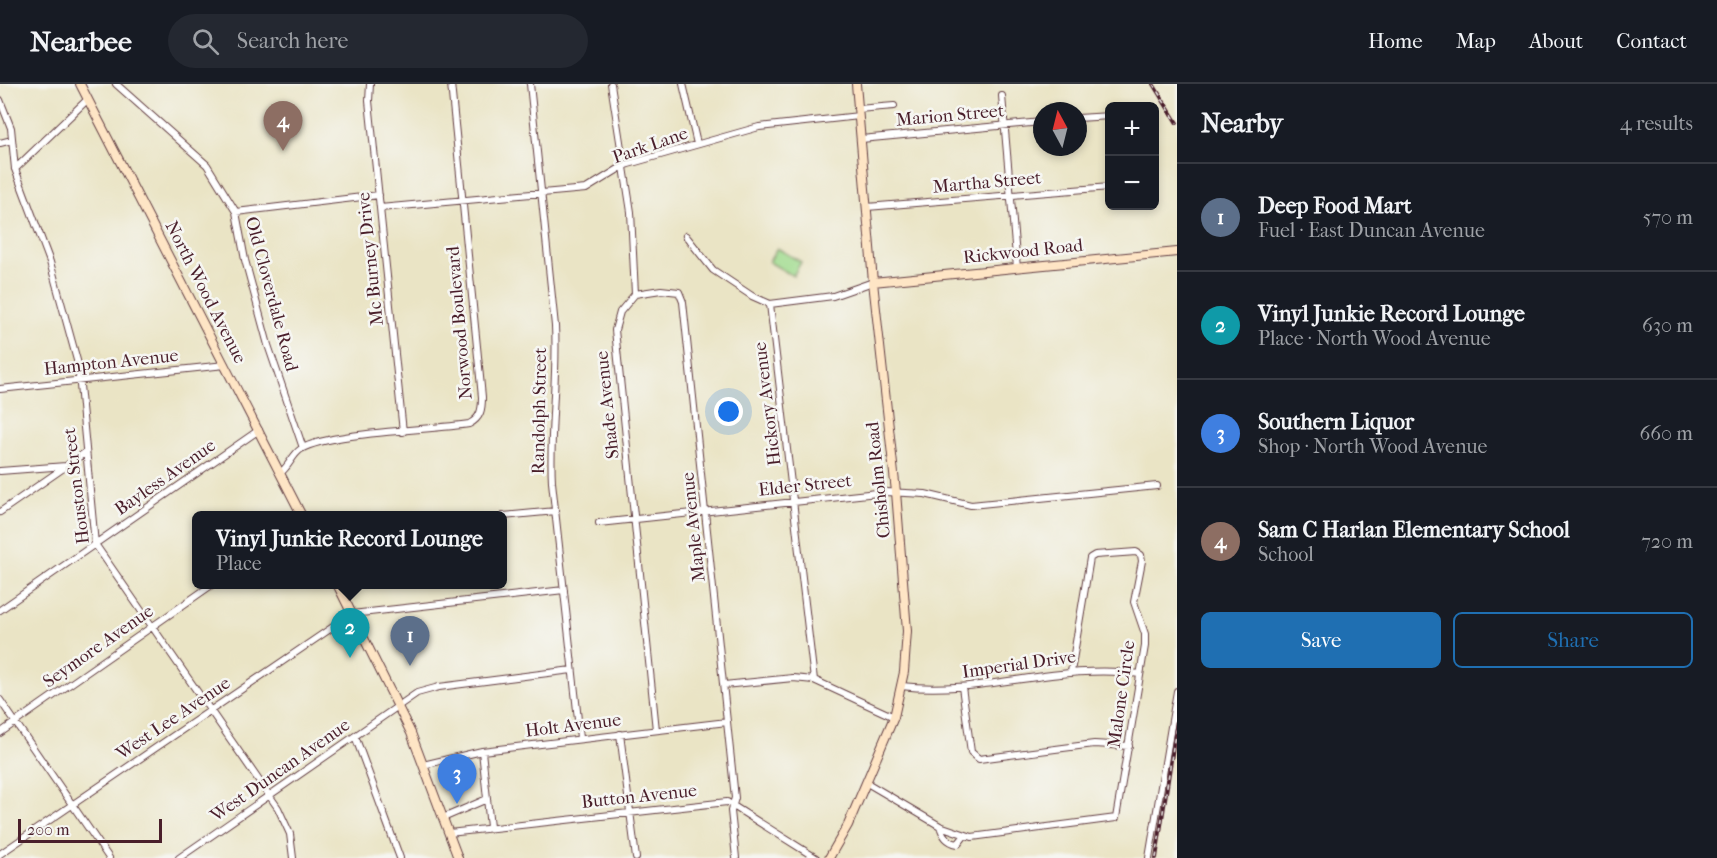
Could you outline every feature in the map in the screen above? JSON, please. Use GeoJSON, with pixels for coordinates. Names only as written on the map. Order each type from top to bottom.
{"type":"FeatureCollection","features":[{"type":"Feature","properties":{"kind":"main road","name":"North Wood Avenue"},"geometry":{"type":"LineString","coordinates":[[80,84],[299,511]]}},
{"type":"Feature","properties":{"kind":"main road","name":"Chisholm Road"},"geometry":{"type":"LineString","coordinates":[[829,858],[848,825],[894,717],[901,686],[907,620],[896,492],[873,282],[856,84]]}},
{"type":"Feature","properties":{"kind":"main road","name":"Rickwood Road"},"geometry":{"type":"LineString","coordinates":[[873,282],[1177,252]]}},
{"type":"Feature","properties":{"kind":"main road"},"geometry":{"type":"LineString","coordinates":[[339,589],[398,705],[458,858]]}},
{"type":"Feature","properties":{"kind":"street","name":"Old Cloverdale Road"},"geometry":{"type":"LineString","coordinates":[[116,84],[207,165],[236,212],[245,260],[268,345],[303,448]]}},
{"type":"Feature","properties":{"kind":"street","name":"Mc Burney Drive"},"geometry":{"type":"LineString","coordinates":[[370,84],[403,432]]}},
{"type":"Feature","properties":{"kind":"street","name":"Norwood Boulevard"},"geometry":{"type":"LineString","coordinates":[[303,448],[347,438],[469,424],[475,421],[481,412],[482,397],[451,84]]}},
{"type":"Feature","properties":{"kind":"street","name":"Randolph Street"},"geometry":{"type":"LineString","coordinates":[[530,84],[557,360],[551,442],[556,511],[580,738]]}},
{"type":"Feature","properties":{"kind":"street"},"geometry":{"type":"LineString","coordinates":[[611,84],[633,224],[635,294]]}},
{"type":"Feature","properties":{"kind":"street"},"geometry":{"type":"LineString","coordinates":[[683,84],[697,144]]}},
{"type":"Feature","properties":{"kind":"street"},"geometry":{"type":"LineString","coordinates":[[1002,96],[1017,268]]}},
{"type":"Feature","properties":{"kind":"street"},"geometry":{"type":"LineString","coordinates":[[15,170],[88,99]]}},
{"type":"Feature","properties":{"kind":"street","name":"Houston Street"},"geometry":{"type":"LineString","coordinates":[[0,100],[8,117],[15,170],[50,262],[81,380],[94,544],[269,795],[286,823],[293,858]]}},
{"type":"Feature","properties":{"kind":"street","name":"Park Lane"},"geometry":{"type":"LineString","coordinates":[[380,208],[586,189],[625,165],[697,144],[770,126],[894,106]]}},
{"type":"Feature","properties":{"kind":"street"},"geometry":{"type":"LineString","coordinates":[[1087,117],[1105,116]]}},
{"type":"Feature","properties":{"kind":"street","name":"Marion Street"},"geometry":{"type":"LineString","coordinates":[[861,139],[1033,123]]}},
{"type":"Feature","properties":{"kind":"street"},"geometry":{"type":"LineString","coordinates":[[0,143],[12,140]]}},
{"type":"Feature","properties":{"kind":"street","name":"Martha Street"},"geometry":{"type":"LineString","coordinates":[[867,207],[1105,187]]}},
{"type":"Feature","properties":{"kind":"street"},"geometry":{"type":"LineString","coordinates":[[236,212],[379,195]]}},
{"type":"Feature","properties":{"kind":"street"},"geometry":{"type":"LineString","coordinates":[[686,236],[713,270],[752,296],[770,304],[833,296],[873,282]]}},
{"type":"Feature","properties":{"kind":"street","name":"Maple Avenue"},"geometry":{"type":"LineString","coordinates":[[635,294],[672,290],[682,296],[735,798],[731,811],[736,858]]}},
{"type":"Feature","properties":{"kind":"street","name":"Shade Avenue"},"geometry":{"type":"LineString","coordinates":[[635,294],[620,312],[615,330],[656,730]]}},
{"type":"Feature","properties":{"kind":"street","name":"Hickory Avenue"},"geometry":{"type":"LineString","coordinates":[[770,304],[814,680]]}},
{"type":"Feature","properties":{"kind":"street","name":"Hampton Avenue"},"geometry":{"type":"LineString","coordinates":[[0,389],[225,366]]}},
{"type":"Feature","properties":{"kind":"street","name":"Bayless Avenue"},"geometry":{"type":"LineString","coordinates":[[0,610],[259,430]]}},
{"type":"Feature","properties":{"kind":"street"},"geometry":{"type":"LineString","coordinates":[[280,473],[303,448]]}},
{"type":"Feature","properties":{"kind":"street"},"geometry":{"type":"LineString","coordinates":[[0,512],[86,452]]}},
{"type":"Feature","properties":{"kind":"street"},"geometry":{"type":"LineString","coordinates":[[0,471],[66,466]]}},
{"type":"Feature","properties":{"kind":"street","name":"Elder Street"},"geometry":{"type":"LineString","coordinates":[[599,523],[896,492],[925,494],[971,505],[1157,486]]}},
{"type":"Feature","properties":{"kind":"street"},"geometry":{"type":"LineString","coordinates":[[507,516],[556,511]]}},
{"type":"Feature","properties":{"kind":"street","name":"Malone Circle"},"geometry":{"type":"LineString","coordinates":[[867,783],[940,826],[972,837],[1116,818],[1145,634],[1134,602],[1142,561],[1141,555],[1136,552],[1095,555],[1090,558],[1071,672]]}},
{"type":"Feature","properties":{"kind":"street","name":"Seymore Avenue"},"geometry":{"type":"LineString","coordinates":[[0,733],[207,589]]}},
{"type":"Feature","properties":{"kind":"street"},"geometry":{"type":"LineString","coordinates":[[352,614],[564,590]]}},
{"type":"Feature","properties":{"kind":"street","name":"West Lee Avenue"},"geometry":{"type":"LineString","coordinates":[[0,855],[352,614]]}},
{"type":"Feature","properties":{"kind":"street","name":"West Duncan Avenue"},"geometry":{"type":"LineString","coordinates":[[179,858],[398,705],[428,689],[572,670]]}},
{"type":"Feature","properties":{"kind":"street","name":"Imperial Drive"},"geometry":{"type":"LineString","coordinates":[[901,686],[940,690],[1071,672],[1102,670],[1140,674]]}},
{"type":"Feature","properties":{"kind":"street"},"geometry":{"type":"LineString","coordinates":[[724,685],[793,678],[814,680],[894,717]]}},
{"type":"Feature","properties":{"kind":"street"},"geometry":{"type":"LineString","coordinates":[[962,687],[971,752],[979,759],[1094,744],[1129,747]]}},
{"type":"Feature","properties":{"kind":"street"},"geometry":{"type":"LineString","coordinates":[[1149,858],[1177,691]]}},
{"type":"Feature","properties":{"kind":"street"},"geometry":{"type":"LineString","coordinates":[[0,700],[109,858]]}},
{"type":"Feature","properties":{"kind":"street","name":"Holt Avenue"},"geometry":{"type":"LineString","coordinates":[[423,765],[482,751],[727,722]]}},
{"type":"Feature","properties":{"kind":"street"},"geometry":{"type":"LineString","coordinates":[[620,734],[636,858]]}},
{"type":"Feature","properties":{"kind":"street"},"geometry":{"type":"LineString","coordinates":[[355,736],[400,858]]}},
{"type":"Feature","properties":{"kind":"street"},"geometry":{"type":"LineString","coordinates":[[482,751],[490,827]]}},
{"type":"Feature","properties":{"kind":"street"},"geometry":{"type":"LineString","coordinates":[[443,818],[487,799]]}},
{"type":"Feature","properties":{"kind":"street","name":"Button Avenue"},"geometry":{"type":"LineString","coordinates":[[449,833],[727,801],[816,858]]}},
{"type":"Feature","properties":{"kind":"street","name":"Malone Circle"},"geometry":{"type":"LineString","coordinates":[[940,826],[943,835],[952,843],[958,844],[965,835]]}},
{"type":"Feature","properties":{"kind":"green space"},"geometry":{"type":"Polygon","coordinates":[[[777,248],[801,262],[793,276],[769,262],[777,248]]]}},
{"type":"Feature","properties":{"kind":"railway"},"geometry":{"type":"LineString","coordinates":[[1153,84],[1177,123]]}},
{"type":"Feature","properties":{"kind":"railway"},"geometry":{"type":"LineString","coordinates":[[1156,858],[1177,721]]}},
{"type":"Feature","properties":{"kind":"place","name":"Sam C Harlan Elementary School"},"geometry":{"type":"Point","coordinates":[283,151]}},
{"type":"Feature","properties":{"kind":"place","name":"Vinyl Junkie Record Lounge"},"geometry":{"type":"Point","coordinates":[350,658]}},
{"type":"Feature","properties":{"kind":"place","name":"Deep Food Mart"},"geometry":{"type":"Point","coordinates":[410,666]}},
{"type":"Feature","properties":{"kind":"place","name":"Southern Liquor"},"geometry":{"type":"Point","coordinates":[457,804]}}]}
